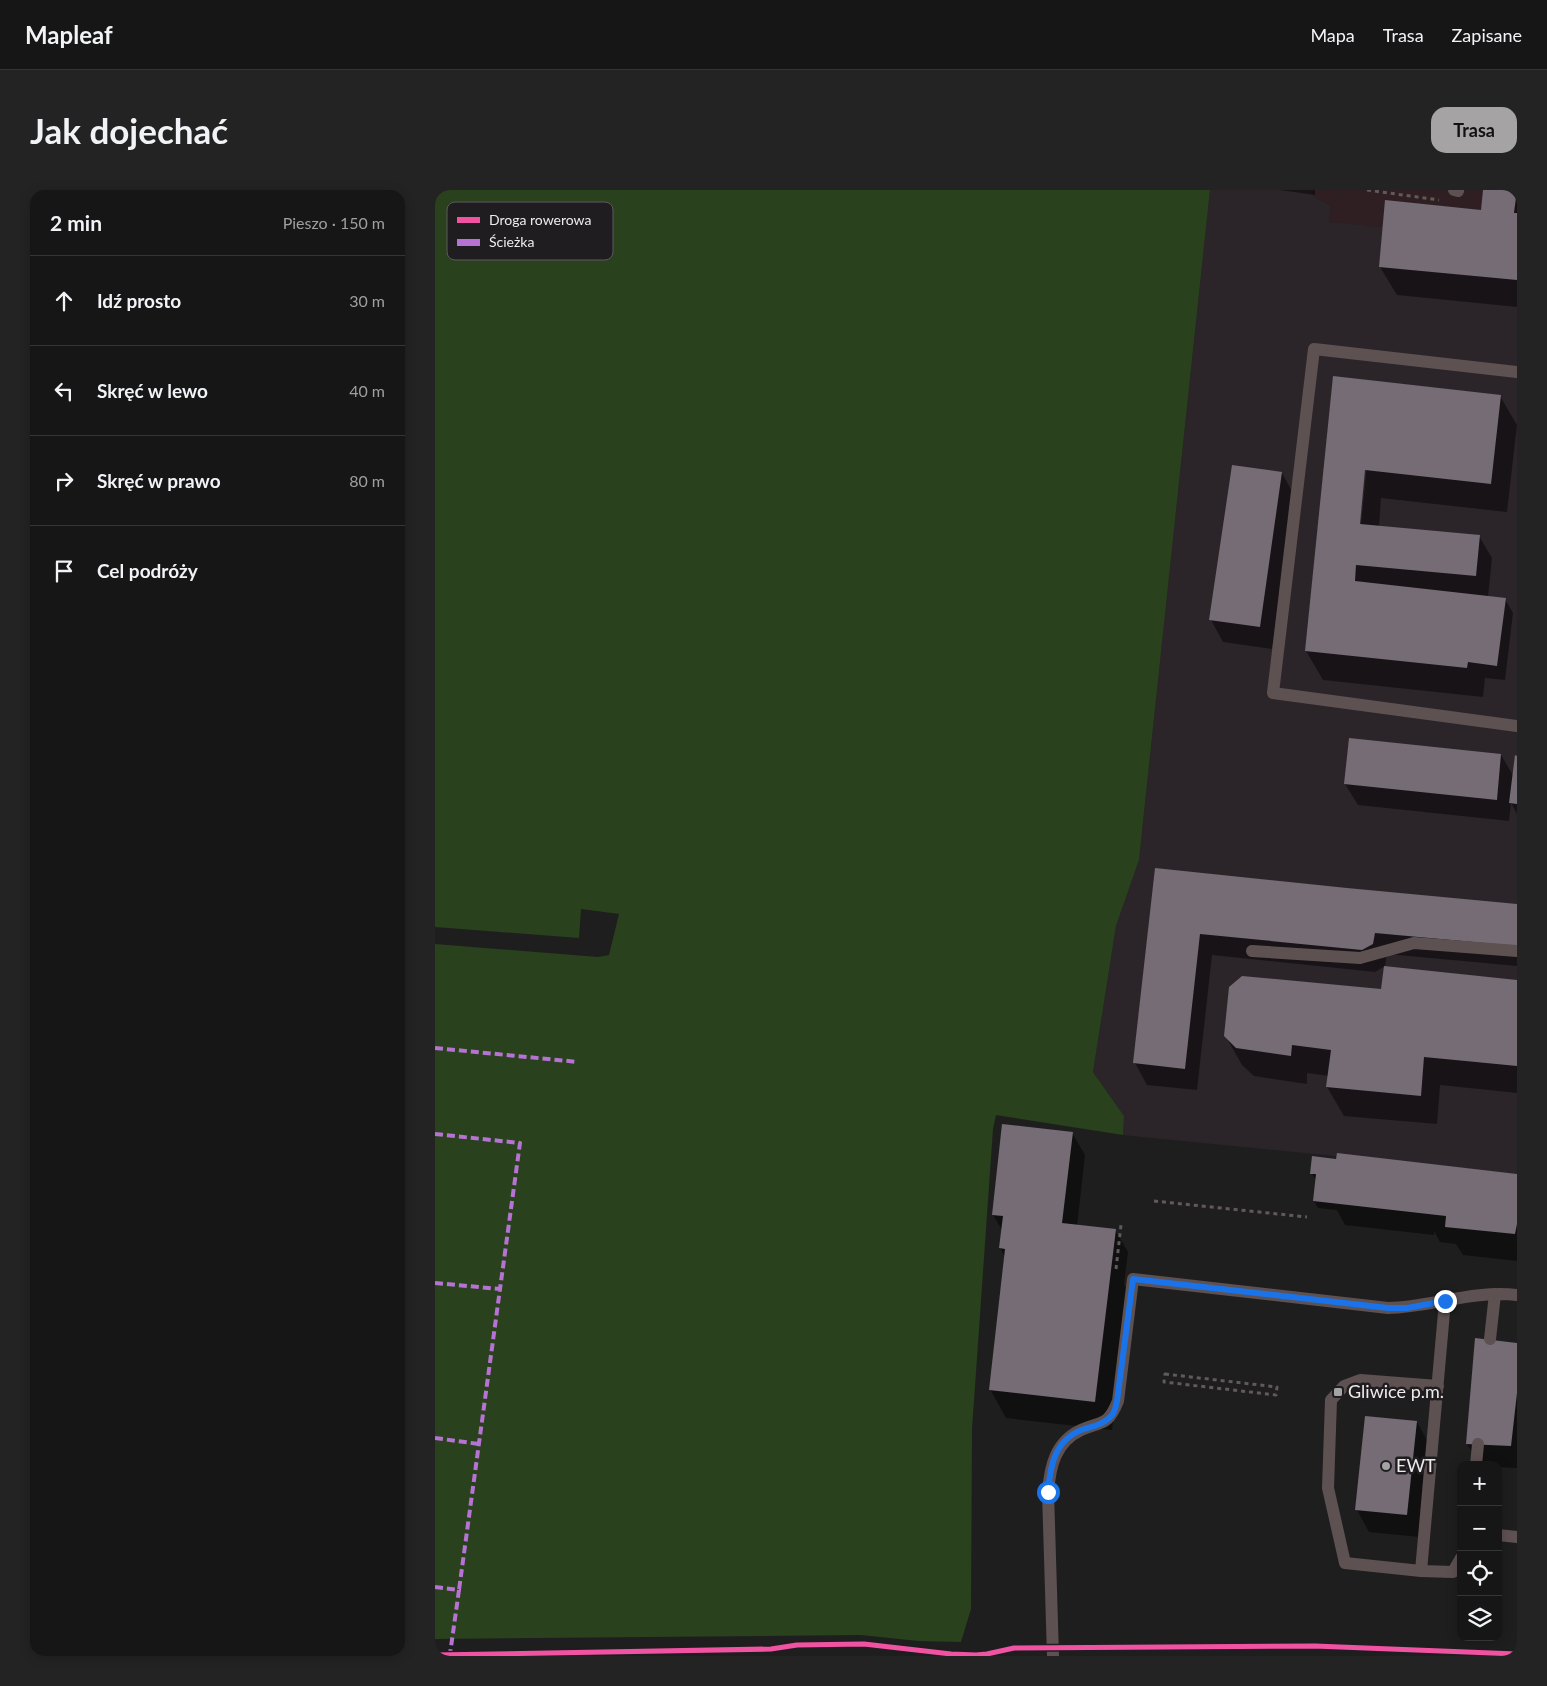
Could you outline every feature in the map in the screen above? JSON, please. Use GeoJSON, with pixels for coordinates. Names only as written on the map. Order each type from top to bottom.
{"type":"FeatureCollection","features":[{"type":"Feature","properties":{"kind":"lane"},"geometry":{"type":"LineString","coordinates":[[1517,372],[1314,349],[1273,693],[1517,726]]}},
{"type":"Feature","properties":{"kind":"lane"},"geometry":{"type":"LineString","coordinates":[[1252,952],[1360,958],[1414,943],[1517,951]]}},
{"type":"Feature","properties":{"kind":"lane"},"geometry":{"type":"LineString","coordinates":[[1053,1656],[1049,1470],[1056,1452],[1065,1442],[1079,1431],[1102,1423],[1112,1415],[1117,1401],[1133,1279],[1388,1308],[1407,1308],[1495,1294],[1517,1295]]}},
{"type":"Feature","properties":{"kind":"lane"},"geometry":{"type":"LineString","coordinates":[[1490,1339],[1495,1294]]}},
{"type":"Feature","properties":{"kind":"lane"},"geometry":{"type":"LineString","coordinates":[[1421,1571],[1445,1301]]}},
{"type":"Feature","properties":{"kind":"lane"},"geometry":{"type":"LineString","coordinates":[[1438,1386],[1360,1380],[1344,1386],[1331,1400],[1328,1488],[1345,1563],[1421,1571],[1453,1572],[1457,1565]]}},
{"type":"Feature","properties":{"kind":"lane"},"geometry":{"type":"LineString","coordinates":[[1476,1461],[1478,1444]]}},
{"type":"Feature","properties":{"kind":"lane"},"geometry":{"type":"LineString","coordinates":[[1502,1535],[1517,1537]]}},
{"type":"Feature","properties":{"kind":"path"},"geometry":{"type":"LineString","coordinates":[[1367,190],[1441,200]]}},
{"type":"Feature","properties":{"kind":"path"},"geometry":{"type":"LineString","coordinates":[[1154,1201],[1307,1217]]}},
{"type":"Feature","properties":{"kind":"path"},"geometry":{"type":"LineString","coordinates":[[1165,1374],[1277,1387],[1276,1395],[1164,1382],[1165,1374]]}},
{"type":"Feature","properties":{"kind":"shaded area"},"geometry":{"type":"Polygon","coordinates":[[[1210,190],[1314,190],[1313,196],[1331,206],[1329,222],[1382,227],[1384,206],[1517,220],[1517,1174],[1123,1135],[1124,1116],[1093,1072],[1116,926],[1139,860],[1210,190]]]}},
{"type":"Feature","properties":{"kind":"shaded area"},"geometry":{"type":"Polygon","coordinates":[[[1314,190],[1517,190],[1517,220],[1384,207],[1382,227],[1329,222],[1331,206],[1313,196],[1314,190]]]}},
{"type":"Feature","properties":{"kind":"green space"},"geometry":{"type":"Polygon","coordinates":[[[435,190],[1210,190],[1139,860],[1116,926],[1093,1072],[1124,1116],[1123,1135],[996,1115],[993,1129],[972,1429],[971,1609],[961,1642],[918,1641],[861,1635],[435,1639],[435,944],[598,957],[609,955],[619,914],[581,909],[579,938],[435,927],[435,190]]]}},
{"type":"Feature","properties":{"kind":"building"},"geometry":{"type":"Polygon","coordinates":[[[1483,190],[1517,190],[1514,213],[1517,213],[1517,280],[1379,267],[1385,200],[1481,210],[1483,190]]]}},
{"type":"Feature","properties":{"kind":"building"},"geometry":{"type":"Polygon","coordinates":[[[1333,376],[1501,395],[1491,484],[1365,470],[1360,524],[1480,535],[1476,576],[1356,565],[1355,581],[1506,598],[1497,666],[1468,662],[1467,668],[1305,651],[1333,376]]]}},
{"type":"Feature","properties":{"kind":"building"},"geometry":{"type":"Polygon","coordinates":[[[1232,465],[1282,472],[1260,627],[1209,620],[1232,465]]]}},
{"type":"Feature","properties":{"kind":"building"},"geometry":{"type":"Polygon","coordinates":[[[1349,738],[1501,754],[1497,800],[1344,784],[1349,738]]]}},
{"type":"Feature","properties":{"kind":"building"},"geometry":{"type":"Polygon","coordinates":[[[1515,755],[1517,756],[1517,804],[1509,803],[1515,755]]]}},
{"type":"Feature","properties":{"kind":"building"},"geometry":{"type":"Polygon","coordinates":[[[1155,868],[1517,904],[1517,946],[1375,933],[1373,944],[1362,950],[1200,934],[1185,1069],[1133,1063],[1155,868]]]}},
{"type":"Feature","properties":{"kind":"building"},"geometry":{"type":"Polygon","coordinates":[[[1384,966],[1517,980],[1517,1066],[1424,1057],[1421,1096],[1326,1087],[1331,1050],[1292,1045],[1291,1056],[1236,1048],[1224,1036],[1229,987],[1242,976],[1381,989],[1384,966]]]}},
{"type":"Feature","properties":{"kind":"building"},"geometry":{"type":"Polygon","coordinates":[[[1002,1124],[1073,1132],[1062,1223],[1116,1229],[1095,1402],[989,1390],[1005,1249],[999,1248],[1003,1216],[992,1215],[1002,1124]]]}},
{"type":"Feature","properties":{"kind":"building"},"geometry":{"type":"Polygon","coordinates":[[[1337,1153],[1517,1174],[1517,1224],[1515,1234],[1445,1227],[1446,1216],[1313,1201],[1316,1174],[1310,1174],[1312,1156],[1336,1159],[1337,1153]]]}},
{"type":"Feature","properties":{"kind":"building"},"geometry":{"type":"Polygon","coordinates":[[[1475,1338],[1517,1343],[1517,1393],[1511,1446],[1466,1444],[1475,1338]]]}},
{"type":"Feature","properties":{"kind":"building","name":"EWT"},"geometry":{"type":"Polygon","coordinates":[[[1365,1416],[1417,1421],[1407,1515],[1355,1510],[1365,1416]]]}},
{"type":"Feature","properties":{"kind":"marked path"},"geometry":{"type":"LineString","coordinates":[[435,1048],[578,1062]]}},
{"type":"Feature","properties":{"kind":"marked path"},"geometry":{"type":"LineString","coordinates":[[435,1134],[520,1143],[500,1289]]}},
{"type":"Feature","properties":{"kind":"marked path"},"geometry":{"type":"LineString","coordinates":[[435,1283],[500,1289],[459,1590]]}},
{"type":"Feature","properties":{"kind":"marked path"},"geometry":{"type":"LineString","coordinates":[[435,1438],[479,1444]]}},
{"type":"Feature","properties":{"kind":"marked path"},"geometry":{"type":"LineString","coordinates":[[435,1587],[459,1590],[450,1654]]}},
{"type":"Feature","properties":{"kind":"cycle path"},"geometry":{"type":"LineString","coordinates":[[435,1655],[771,1649],[797,1645],[864,1644],[976,1655],[1014,1648],[1315,1646],[1517,1654]]}},
{"type":"Feature","properties":{"kind":"place","name":"Gliwice p.m."},"geometry":{"type":"Point","coordinates":[1338,1392]}},
{"type":"Feature","properties":{"kind":"place","name":"EWT"},"geometry":{"type":"Point","coordinates":[1386,1466]}},
{"type":"Feature","properties":{"kind":"route"},"geometry":{"type":"LineString","coordinates":[[1048,1492],[1049,1470],[1056,1452],[1079,1431],[1102,1423],[1112,1415],[1117,1401],[1133,1279],[1388,1308],[1407,1308],[1445,1301]]}}]}
